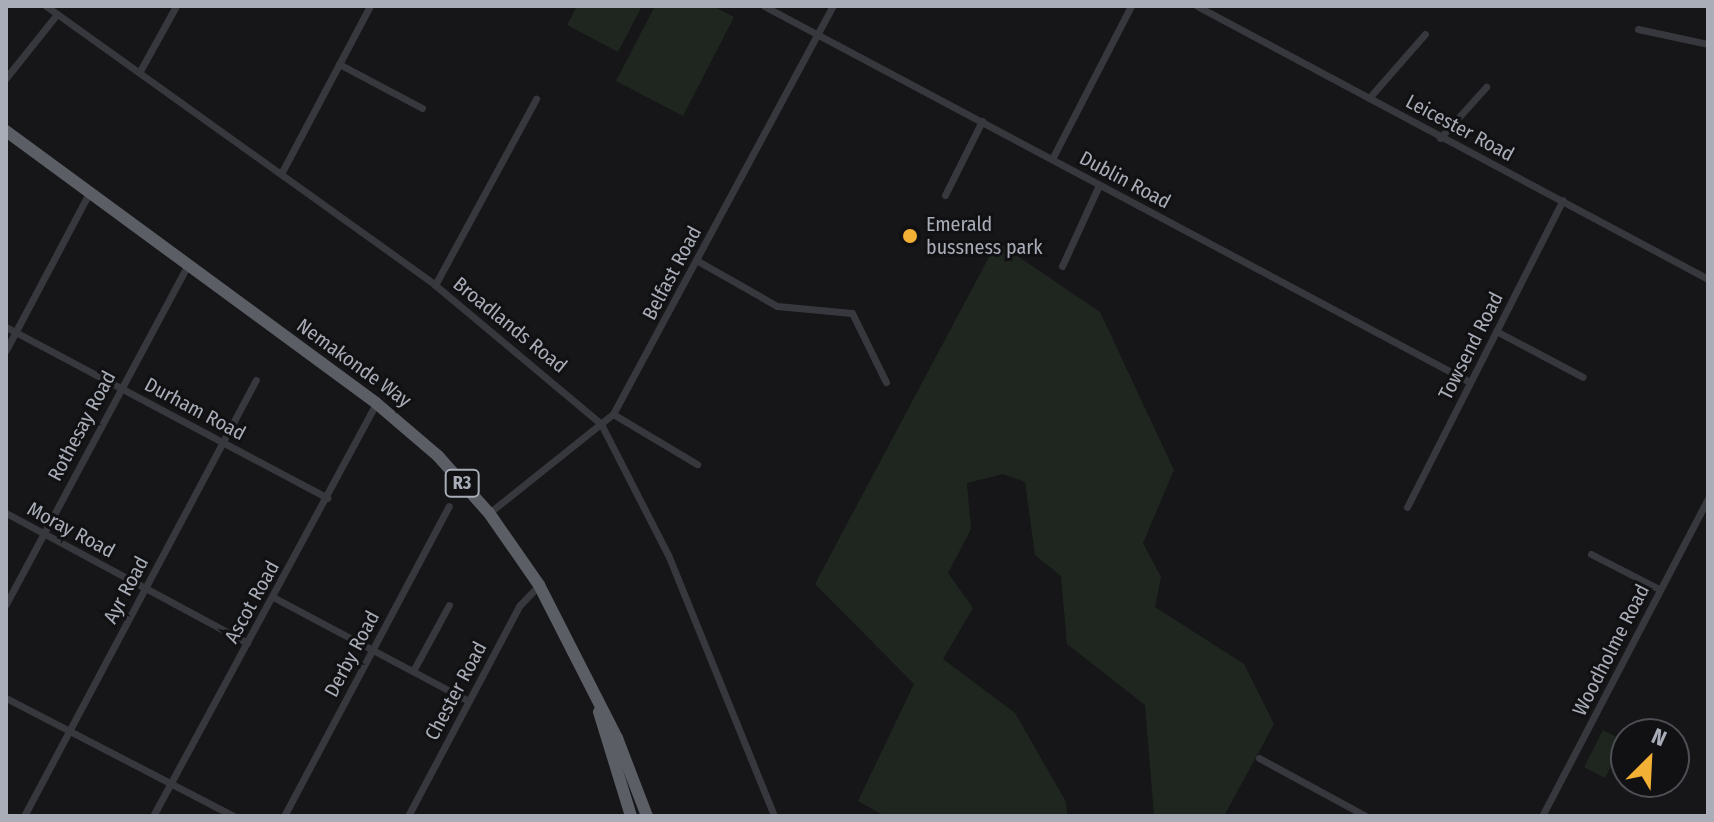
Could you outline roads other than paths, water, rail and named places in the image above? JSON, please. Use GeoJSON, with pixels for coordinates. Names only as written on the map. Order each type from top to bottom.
{"type":"FeatureCollection","features":[{"type":"Feature","properties":{"kind":"highway","name":"Nemakonde Way"},"geometry":{"type":"LineString","coordinates":[[6,131],[376,403],[427,445],[489,513],[539,585],[597,701],[647,816]]}},
{"type":"Feature","properties":{"kind":"highway","name":"Nemakonde Way"},"geometry":{"type":"LineString","coordinates":[[597,701],[631,816]]}},
{"type":"Feature","properties":{"kind":"highway"},"geometry":{"type":"LineString","coordinates":[[619,816],[624,796]]}},
{"type":"Feature","properties":{"kind":"street","name":"Broadlands Road"},"geometry":{"type":"LineString","coordinates":[[46,6],[282,172],[435,285],[601,424],[669,557],[774,816]]}},
{"type":"Feature","properties":{"kind":"street"},"geometry":{"type":"LineString","coordinates":[[140,71],[176,6]]}},
{"type":"Feature","properties":{"kind":"street"},"geometry":{"type":"LineString","coordinates":[[282,172],[370,6]]}},
{"type":"Feature","properties":{"kind":"street","name":"Dublin Road"},"geometry":{"type":"LineString","coordinates":[[764,6],[1470,382]]}},
{"type":"Feature","properties":{"kind":"street","name":"Belfast Road"},"geometry":{"type":"LineString","coordinates":[[489,513],[613,414],[833,6]]}},
{"type":"Feature","properties":{"kind":"street"},"geometry":{"type":"LineString","coordinates":[[1052,159],[1131,6]]}},
{"type":"Feature","properties":{"kind":"street","name":"Leicester Road"},"geometry":{"type":"LineString","coordinates":[[1197,6],[1708,279]]}},
{"type":"Feature","properties":{"kind":"street"},"geometry":{"type":"LineString","coordinates":[[6,78],[57,14]]}},
{"type":"Feature","properties":{"kind":"street"},"geometry":{"type":"LineString","coordinates":[[1638,29],[1708,44]]}},
{"type":"Feature","properties":{"kind":"street"},"geometry":{"type":"LineString","coordinates":[[1369,98],[1425,34]]}},
{"type":"Feature","properties":{"kind":"street"},"geometry":{"type":"LineString","coordinates":[[339,64],[422,108]]}},
{"type":"Feature","properties":{"kind":"street"},"geometry":{"type":"LineString","coordinates":[[1440,138],[1486,87]]}},
{"type":"Feature","properties":{"kind":"street"},"geometry":{"type":"LineString","coordinates":[[435,285],[536,99]]}},
{"type":"Feature","properties":{"kind":"street"},"geometry":{"type":"LineString","coordinates":[[945,195],[982,121]]}},
{"type":"Feature","properties":{"kind":"street"},"geometry":{"type":"LineString","coordinates":[[1062,266],[1099,185]]}},
{"type":"Feature","properties":{"kind":"street"},"geometry":{"type":"LineString","coordinates":[[6,350],[89,193]]}},
{"type":"Feature","properties":{"kind":"street","name":"Towsend Road"},"geometry":{"type":"LineString","coordinates":[[1407,507],[1563,200]]}},
{"type":"Feature","properties":{"kind":"street"},"geometry":{"type":"LineString","coordinates":[[696,260],[777,306],[852,313],[886,382]]}},
{"type":"Feature","properties":{"kind":"street","name":"Rothesay Road"},"geometry":{"type":"LineString","coordinates":[[6,604],[188,265]]}},
{"type":"Feature","properties":{"kind":"street","name":"Durham Road"},"geometry":{"type":"LineString","coordinates":[[6,327],[327,498]]}},
{"type":"Feature","properties":{"kind":"street"},"geometry":{"type":"LineString","coordinates":[[1496,331],[1583,377]]}},
{"type":"Feature","properties":{"kind":"street","name":"Ayr Road"},"geometry":{"type":"LineString","coordinates":[[24,816],[256,380]]}},
{"type":"Feature","properties":{"kind":"street","name":"Ascot Road"},"geometry":{"type":"LineString","coordinates":[[153,816],[376,403]]}},
{"type":"Feature","properties":{"kind":"street"},"geometry":{"type":"LineString","coordinates":[[613,414],[697,464]]}},
{"type":"Feature","properties":{"kind":"street","name":"Woodholme Road"},"geometry":{"type":"LineString","coordinates":[[1542,816],[1708,498]]}},
{"type":"Feature","properties":{"kind":"street","name":"Derby Road"},"geometry":{"type":"LineString","coordinates":[[284,816],[449,506]]}},
{"type":"Feature","properties":{"kind":"street","name":"Moray Road"},"geometry":{"type":"LineString","coordinates":[[6,513],[247,643]]}},
{"type":"Feature","properties":{"kind":"street"},"geometry":{"type":"LineString","coordinates":[[1591,554],[1659,589]]}},
{"type":"Feature","properties":{"kind":"street","name":"Chester Road"},"geometry":{"type":"LineString","coordinates":[[408,816],[519,606],[539,585]]}},
{"type":"Feature","properties":{"kind":"street"},"geometry":{"type":"LineString","coordinates":[[273,597],[467,700]]}},
{"type":"Feature","properties":{"kind":"street"},"geometry":{"type":"LineString","coordinates":[[413,671],[449,605]]}},
{"type":"Feature","properties":{"kind":"street"},"geometry":{"type":"LineString","coordinates":[[6,698],[234,816]]}},
{"type":"Feature","properties":{"kind":"street"},"geometry":{"type":"LineString","coordinates":[[1259,758],[1366,816]]}},
{"type":"Feature","properties":{"kind":"place","name":"Emerald bussness park"},"geometry":{"type":"Point","coordinates":[910,236]}}]}
